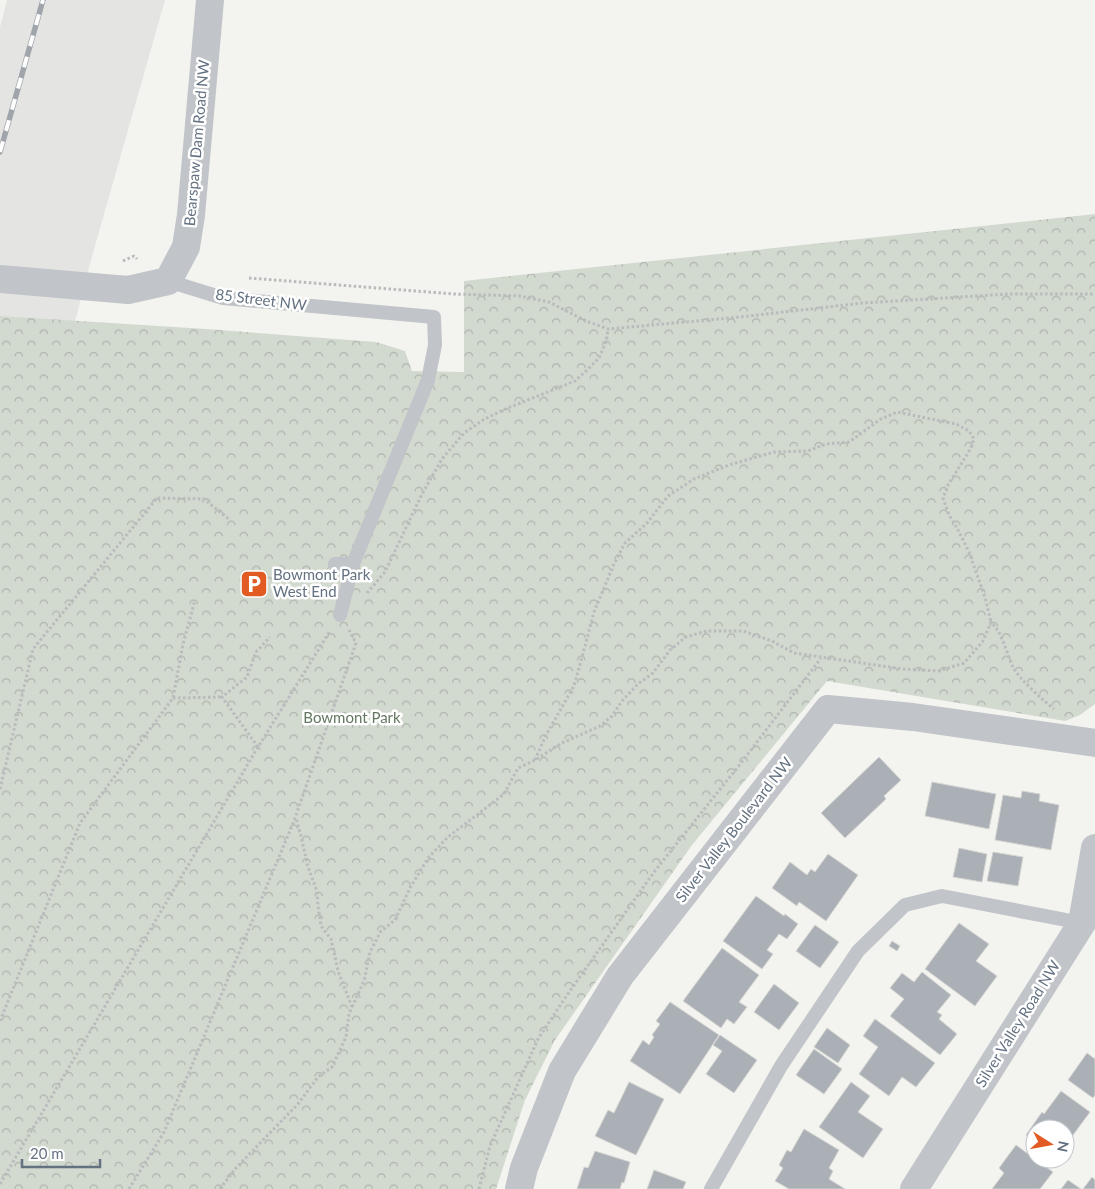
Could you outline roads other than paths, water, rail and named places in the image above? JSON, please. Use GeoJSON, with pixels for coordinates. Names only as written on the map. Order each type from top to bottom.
{"type":"FeatureCollection","features":[{"type":"Feature","properties":{"kind":"street","name":"Bearspaw Dam Road NW"},"geometry":{"type":"LineString","coordinates":[[168,281],[186,247],[191,215],[210,0]]}},
{"type":"Feature","properties":{"kind":"street","name":"85 Street NW"},"geometry":{"type":"LineString","coordinates":[[0,279],[128,290],[168,281]]}},
{"type":"Feature","properties":{"kind":"street","name":"Silver Valley Boulevard NW"},"geometry":{"type":"LineString","coordinates":[[519,1189],[524,1168],[562,1071],[620,976],[828,709],[913,717],[1095,743]]}},
{"type":"Feature","properties":{"kind":"street","name":"Silver Valley Road NW"},"geometry":{"type":"LineString","coordinates":[[914,1189],[1082,923],[1095,848]]}},
{"type":"Feature","properties":{"kind":"lane","name":"85 Street NW"},"geometry":{"type":"LineString","coordinates":[[168,281],[223,298],[434,317],[435,345],[428,380],[353,564]]}},
{"type":"Feature","properties":{"kind":"lane"},"geometry":{"type":"LineString","coordinates":[[335,564],[353,564],[340,614]]}},
{"type":"Feature","properties":{"kind":"lane"},"geometry":{"type":"LineString","coordinates":[[711,1189],[781,1066],[858,951],[905,905],[942,896],[1082,923]]}},
{"type":"Feature","properties":{"kind":"railway"},"geometry":{"type":"LineString","coordinates":[[0,152],[43,0]]}},
{"type":"Feature","properties":{"kind":"place","name":"Bowmont Park West End"},"geometry":{"type":"Point","coordinates":[254,584]}},
{"type":"Feature","properties":{"kind":"park label","name":"Bowmont Park"},"geometry":{"type":"Point","coordinates":[352,718]}}]}
